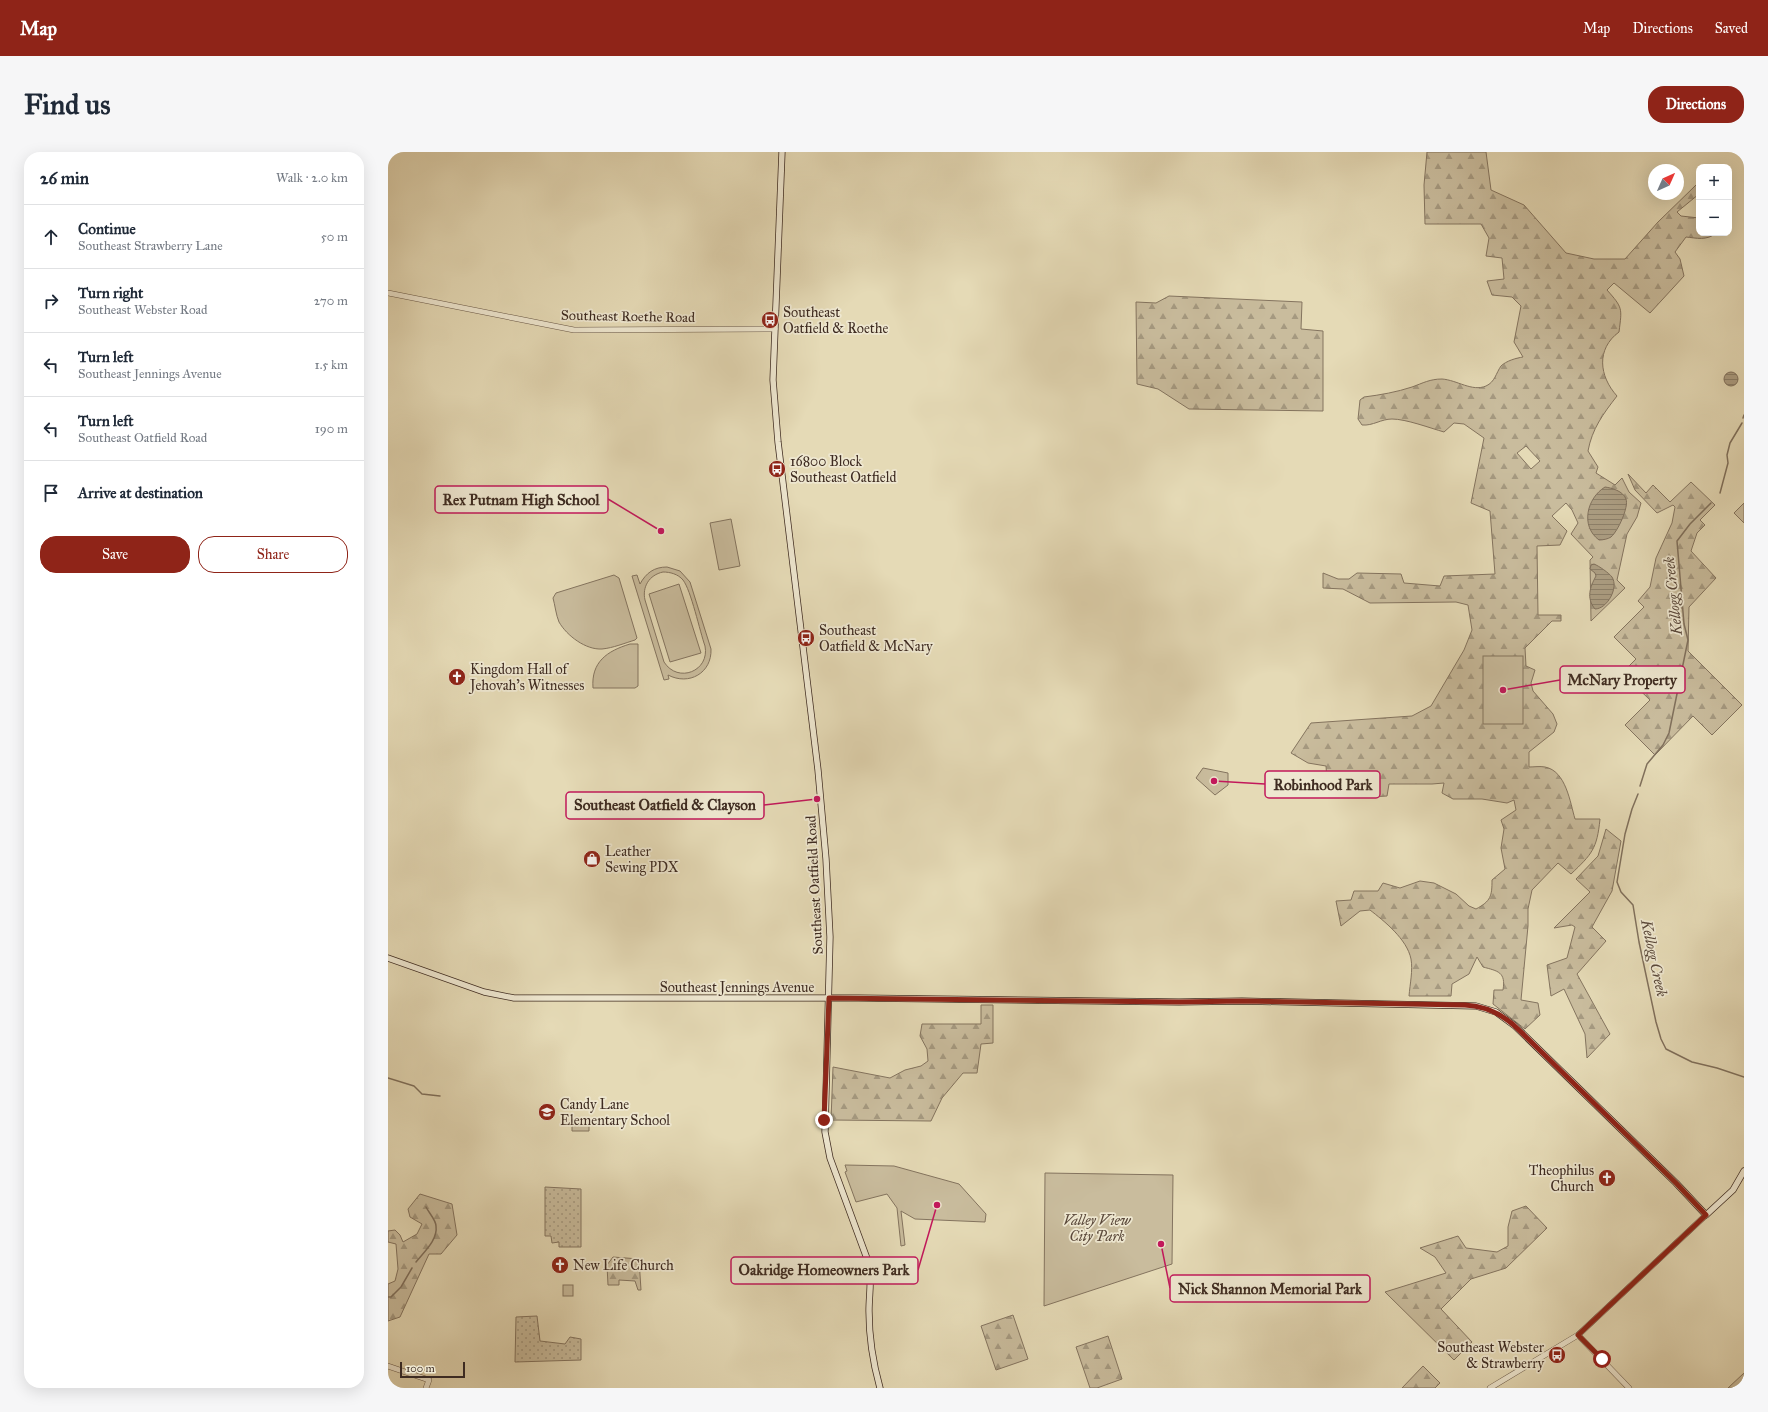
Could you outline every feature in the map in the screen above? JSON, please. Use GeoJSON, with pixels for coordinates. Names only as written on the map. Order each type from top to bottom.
{"type":"FeatureCollection","features":[{"type":"Feature","properties":{"kind":"main road","name":"Southeast Oatfield Road"},"geometry":{"type":"LineString","coordinates":[[782,152],[773,376],[775,414],[823,811],[830,937],[825,1132],[828,1152],[869,1264],[870,1330],[874,1363],[880,1388]]}},
{"type":"Feature","properties":{"kind":"main road","name":"Southeast Jennings Avenue"},"geometry":{"type":"LineString","coordinates":[[388,958],[478,990],[508,998],[829,998],[1179,1002],[1242,1001],[1476,1006],[1499,1014],[1515,1026],[1676,1183],[1706,1215]]}},
{"type":"Feature","properties":{"kind":"main road"},"geometry":{"type":"LineString","coordinates":[[1706,1215],[1733,1190],[1744,1171]]}},
{"type":"Feature","properties":{"kind":"street","name":"Southeast Roethe Road"},"geometry":{"type":"LineString","coordinates":[[388,293],[568,330],[775,329]]}},
{"type":"Feature","properties":{"kind":"street"},"geometry":{"type":"LineString","coordinates":[[1490,1388],[1578,1335],[1706,1215]]}},
{"type":"Feature","properties":{"kind":"street"},"geometry":{"type":"LineString","coordinates":[[1578,1335],[1629,1388]]}},
{"type":"Feature","properties":{"kind":"street"},"geometry":{"type":"LineString","coordinates":[[388,1366],[429,1380],[426,1388]]}},
{"type":"Feature","properties":{"kind":"green space"},"geometry":{"type":"Polygon","coordinates":[[[1427,152],[1486,152],[1491,190],[1524,205],[1566,253],[1594,259],[1625,259],[1658,222],[1681,200],[1684,200],[1684,197],[1696,185],[1696,196],[1677,212],[1681,216],[1696,218],[1696,236],[1713,236],[1705,238],[1686,237],[1675,252],[1680,259],[1684,276],[1650,313],[1614,283],[1607,290],[1619,305],[1621,313],[1619,332],[1606,346],[1603,363],[1606,380],[1617,396],[1599,422],[1592,436],[1588,451],[1598,467],[1596,473],[1615,485],[1622,478],[1629,492],[1641,503],[1637,517],[1627,534],[1617,580],[1625,588],[1591,621],[1590,560],[1593,557],[1571,534],[1578,523],[1572,510],[1566,503],[1552,516],[1567,531],[1560,545],[1537,546],[1538,615],[1561,615],[1561,621],[1552,621],[1525,648],[1526,666],[1535,670],[1531,683],[1533,691],[1553,714],[1557,724],[1554,732],[1529,752],[1529,767],[1545,767],[1558,774],[1566,788],[1575,819],[1600,819],[1595,844],[1589,856],[1571,874],[1558,863],[1532,890],[1528,909],[1528,926],[1521,1000],[1538,1003],[1540,1015],[1525,1029],[1493,1004],[1494,990],[1503,990],[1504,984],[1502,976],[1497,971],[1483,967],[1477,957],[1469,974],[1452,984],[1451,996],[1409,996],[1412,963],[1405,944],[1388,925],[1370,910],[1360,911],[1341,926],[1336,901],[1351,900],[1354,891],[1378,891],[1383,883],[1400,888],[1420,881],[1434,883],[1456,894],[1469,906],[1476,909],[1488,901],[1492,890],[1492,880],[1505,869],[1501,848],[1504,829],[1501,820],[1516,810],[1514,800],[1507,803],[1482,799],[1453,799],[1442,793],[1444,783],[1389,784],[1387,796],[1370,797],[1359,791],[1344,789],[1328,794],[1326,766],[1308,763],[1291,753],[1311,723],[1412,716],[1431,706],[1464,650],[1472,630],[1468,605],[1456,602],[1370,603],[1343,589],[1323,588],[1323,573],[1338,579],[1349,579],[1357,573],[1401,574],[1404,583],[1440,586],[1444,576],[1495,574],[1490,511],[1471,503],[1484,438],[1464,424],[1454,423],[1444,432],[1398,419],[1388,419],[1362,425],[1358,419],[1360,400],[1364,397],[1400,390],[1438,379],[1448,380],[1475,388],[1486,386],[1495,377],[1503,364],[1523,357],[1514,342],[1521,306],[1512,297],[1492,295],[1487,281],[1504,279],[1502,258],[1486,256],[1489,238],[1481,224],[1425,224],[1424,185],[1427,152]],[[1526,446],[1517,453],[1531,469],[1540,461],[1526,446]]]}},
{"type":"Feature","properties":{"kind":"green space"},"geometry":{"type":"Polygon","coordinates":[[[1169,296],[1302,302],[1301,329],[1323,331],[1323,411],[1189,409],[1158,389],[1137,384],[1136,302],[1156,303],[1169,296]]]}},
{"type":"Feature","properties":{"kind":"green space"},"geometry":{"type":"Polygon","coordinates":[[[1628,474],[1646,493],[1653,485],[1670,502],[1691,482],[1715,505],[1700,520],[1705,525],[1697,533],[1691,551],[1716,578],[1689,607],[1688,651],[1742,705],[1712,735],[1693,716],[1655,755],[1625,725],[1650,700],[1622,673],[1636,659],[1614,637],[1644,607],[1638,601],[1650,587],[1656,558],[1672,523],[1675,507],[1673,505],[1657,513],[1635,490],[1628,474]]]}},
{"type":"Feature","properties":{"kind":"green space"},"geometry":{"type":"Polygon","coordinates":[[[1744,503],[1744,523],[1734,513],[1744,503]]]}},
{"type":"Feature","properties":{"kind":"green space"},"geometry":{"type":"Polygon","coordinates":[[[731,519],[740,566],[719,570],[710,523],[731,519]]]}},
{"type":"Feature","properties":{"kind":"green space"},"geometry":{"type":"Polygon","coordinates":[[[662,567],[680,571],[690,582],[711,649],[708,665],[698,675],[691,678],[676,678],[668,675],[669,679],[664,680],[632,576],[637,575],[640,584],[651,571],[662,567]],[[666,572],[658,574],[650,579],[646,586],[644,595],[645,600],[664,662],[670,669],[677,672],[692,672],[703,662],[705,646],[686,585],[679,576],[666,572]]]}},
{"type":"Feature","properties":{"kind":"green space"},"geometry":{"type":"Polygon","coordinates":[[[614,575],[619,578],[637,638],[615,647],[602,649],[596,649],[583,645],[562,627],[558,619],[553,598],[556,593],[614,575]]]}},
{"type":"Feature","properties":{"kind":"green space"},"geometry":{"type":"Polygon","coordinates":[[[679,584],[701,653],[670,662],[649,594],[679,584]]]}},
{"type":"Feature","properties":{"kind":"green space"},"geometry":{"type":"Polygon","coordinates":[[[630,644],[638,644],[638,686],[635,688],[593,688],[595,671],[602,659],[614,650],[630,644]]]}},
{"type":"Feature","properties":{"kind":"green space"},"geometry":{"type":"Polygon","coordinates":[[[1483,656],[1523,656],[1523,724],[1483,724],[1483,656]]]}},
{"type":"Feature","properties":{"kind":"green space"},"geometry":{"type":"Polygon","coordinates":[[[1203,768],[1228,773],[1228,785],[1215,795],[1196,778],[1203,768]]]}},
{"type":"Feature","properties":{"kind":"green space"},"geometry":{"type":"Polygon","coordinates":[[[1606,829],[1621,841],[1612,891],[1592,927],[1606,941],[1577,974],[1610,1034],[1587,1058],[1585,1034],[1564,989],[1551,996],[1547,965],[1567,958],[1575,927],[1572,925],[1554,928],[1590,892],[1576,879],[1598,856],[1606,829]]]}},
{"type":"Feature","properties":{"kind":"green space"},"geometry":{"type":"Polygon","coordinates":[[[981,1005],[993,1005],[993,1043],[981,1044],[977,1073],[963,1073],[942,1098],[931,1121],[831,1120],[833,1067],[890,1078],[905,1070],[921,1066],[928,1061],[927,1049],[920,1036],[922,1024],[981,1024],[981,1005]]]}},
{"type":"Feature","properties":{"kind":"green space"},"geometry":{"type":"Polygon","coordinates":[[[589,1118],[589,1131],[572,1131],[572,1127],[578,1119],[589,1118]]]}},
{"type":"Feature","properties":{"kind":"green space"},"geometry":{"type":"Polygon","coordinates":[[[845,1165],[894,1166],[959,1184],[986,1214],[985,1222],[915,1219],[901,1211],[905,1245],[901,1246],[897,1208],[887,1194],[856,1202],[845,1172],[847,1171],[845,1165]]]}},
{"type":"Feature","properties":{"kind":"green space","name":"Valley View City Park"},"geometry":{"type":"Polygon","coordinates":[[[1045,1173],[1173,1175],[1172,1264],[1044,1306],[1045,1173]]]}},
{"type":"Feature","properties":{"kind":"green space"},"geometry":{"type":"Polygon","coordinates":[[[545,1187],[581,1189],[581,1247],[559,1247],[559,1242],[552,1243],[551,1236],[545,1236],[545,1187]]]}},
{"type":"Feature","properties":{"kind":"green space"},"geometry":{"type":"Polygon","coordinates":[[[420,1194],[452,1204],[457,1235],[441,1254],[429,1254],[400,1317],[388,1321],[388,1284],[395,1281],[398,1269],[396,1244],[388,1242],[388,1231],[395,1230],[400,1235],[403,1242],[417,1234],[422,1224],[410,1217],[408,1209],[420,1194]]]}},
{"type":"Feature","properties":{"kind":"green space"},"geometry":{"type":"Polygon","coordinates":[[[1526,1206],[1547,1228],[1506,1268],[1471,1279],[1441,1309],[1472,1342],[1454,1360],[1385,1292],[1446,1273],[1435,1257],[1420,1248],[1458,1236],[1466,1248],[1497,1252],[1508,1246],[1508,1227],[1512,1211],[1526,1206]]]}},
{"type":"Feature","properties":{"kind":"green space"},"geometry":{"type":"Polygon","coordinates":[[[613,1257],[639,1259],[641,1290],[638,1290],[635,1281],[619,1280],[619,1285],[608,1285],[607,1265],[613,1257]]]}},
{"type":"Feature","properties":{"kind":"green space"},"geometry":{"type":"Polygon","coordinates":[[[563,1285],[573,1285],[573,1296],[563,1296],[563,1285]]]}},
{"type":"Feature","properties":{"kind":"green space"},"geometry":{"type":"Polygon","coordinates":[[[1013,1315],[1028,1359],[996,1370],[981,1326],[1013,1315]]]}},
{"type":"Feature","properties":{"kind":"green space"},"geometry":{"type":"Polygon","coordinates":[[[537,1316],[540,1341],[565,1344],[570,1337],[581,1339],[581,1360],[515,1362],[516,1317],[537,1316]]]}},
{"type":"Feature","properties":{"kind":"green space"},"geometry":{"type":"Polygon","coordinates":[[[1108,1336],[1122,1379],[1097,1388],[1090,1388],[1076,1347],[1108,1336]]]}},
{"type":"Feature","properties":{"kind":"green space"},"geometry":{"type":"Polygon","coordinates":[[[1423,1366],[1440,1383],[1435,1388],[1402,1388],[1423,1366]]]}},
{"type":"Feature","properties":{"kind":"green space"},"geometry":{"type":"Polygon","coordinates":[[[1744,1373],[1744,1388],[1728,1388],[1744,1373]]]}},
{"type":"Feature","properties":{"kind":"shaded area"},"geometry":{"type":"Polygon","coordinates":[[[1731,372],[1736,374],[1738,379],[1736,384],[1731,386],[1726,384],[1724,379],[1726,374],[1731,372]]]}},
{"type":"Feature","properties":{"kind":"shaded area"},"geometry":{"type":"Polygon","coordinates":[[[1605,487],[1620,492],[1625,496],[1627,503],[1622,519],[1614,534],[1604,540],[1599,540],[1589,527],[1588,512],[1594,498],[1605,487]]]}},
{"type":"Feature","properties":{"kind":"shaded area"},"geometry":{"type":"Polygon","coordinates":[[[1594,564],[1611,575],[1614,582],[1611,597],[1604,606],[1595,609],[1592,605],[1590,597],[1592,584],[1596,576],[1590,569],[1591,565],[1594,564]]]}},
{"type":"Feature","properties":{"kind":"waterway","name":"Kellogg Creek"},"geometry":{"type":"LineString","coordinates":[[1720,493],[1728,463],[1727,455],[1730,443],[1742,423]]}},
{"type":"Feature","properties":{"kind":"waterway","name":"Kellogg Creek"},"geometry":{"type":"LineString","coordinates":[[1640,786],[1647,764],[1663,745],[1669,733],[1688,640],[1684,624],[1677,541],[1690,524],[1711,503]]}},
{"type":"Feature","properties":{"kind":"waterway","name":"Kellogg Creek"},"geometry":{"type":"LineString","coordinates":[[1638,794],[1625,834],[1617,882],[1621,892],[1633,905],[1639,942],[1661,1039],[1666,1049],[1692,1062],[1744,1077]]}},
{"type":"Feature","properties":{"kind":"waterway"},"geometry":{"type":"LineString","coordinates":[[388,1078],[414,1086],[422,1094],[440,1096]]}},
{"type":"Feature","properties":{"kind":"waterway"},"geometry":{"type":"LineString","coordinates":[[416,1262],[430,1246],[436,1231],[435,1221],[426,1207]]}},
{"type":"Feature","properties":{"kind":"waterway"},"geometry":{"type":"LineString","coordinates":[[388,1297],[391,1297],[401,1287],[412,1268]]}},
{"type":"Feature","properties":{"kind":"place","name":"Southeast Oatfield & Roethe"},"geometry":{"type":"Point","coordinates":[770,320]}},
{"type":"Feature","properties":{"kind":"place","name":"16800 Block Southeast Oatfield"},"geometry":{"type":"Point","coordinates":[777,469]}},
{"type":"Feature","properties":{"kind":"place","name":"Rex Putnam High School"},"geometry":{"type":"Point","coordinates":[661,531]}},
{"type":"Feature","properties":{"kind":"place","name":"Southeast Oatfield & McNary"},"geometry":{"type":"Point","coordinates":[806,638]}},
{"type":"Feature","properties":{"kind":"place","name":"Kingdom Hall of Jehovah’s Witnesses"},"geometry":{"type":"Point","coordinates":[457,677]}},
{"type":"Feature","properties":{"kind":"place","name":"McNary Property"},"geometry":{"type":"Point","coordinates":[1503,690]}},
{"type":"Feature","properties":{"kind":"place","name":"Robinhood Park"},"geometry":{"type":"Point","coordinates":[1214,781]}},
{"type":"Feature","properties":{"kind":"place","name":"Southeast Oatfield & Clayson"},"geometry":{"type":"Point","coordinates":[817,799]}},
{"type":"Feature","properties":{"kind":"place","name":"Leather Sewing PDX"},"geometry":{"type":"Point","coordinates":[592,859]}},
{"type":"Feature","properties":{"kind":"place","name":"Candy Lane Elementary School"},"geometry":{"type":"Point","coordinates":[547,1112]}},
{"type":"Feature","properties":{"kind":"place","name":"Theophilus Church"},"geometry":{"type":"Point","coordinates":[1607,1178]}},
{"type":"Feature","properties":{"kind":"place","name":"Oakridge Homeowners Park"},"geometry":{"type":"Point","coordinates":[937,1205]}},
{"type":"Feature","properties":{"kind":"place","name":"Nick Shannon Memorial Park"},"geometry":{"type":"Point","coordinates":[1161,1244]}},
{"type":"Feature","properties":{"kind":"place","name":"New Life Church"},"geometry":{"type":"Point","coordinates":[560,1265]}},
{"type":"Feature","properties":{"kind":"place","name":"Southeast Webster & Strawberry"},"geometry":{"type":"Point","coordinates":[1557,1355]}},
{"type":"Feature","properties":{"kind":"route"},"geometry":{"type":"LineString","coordinates":[[824,1120],[829,998],[1007,1001],[1242,1001],[1465,1005],[1483,1008],[1503,1016],[1519,1030],[1676,1183],[1706,1215],[1578,1335],[1602,1359]]}}]}
